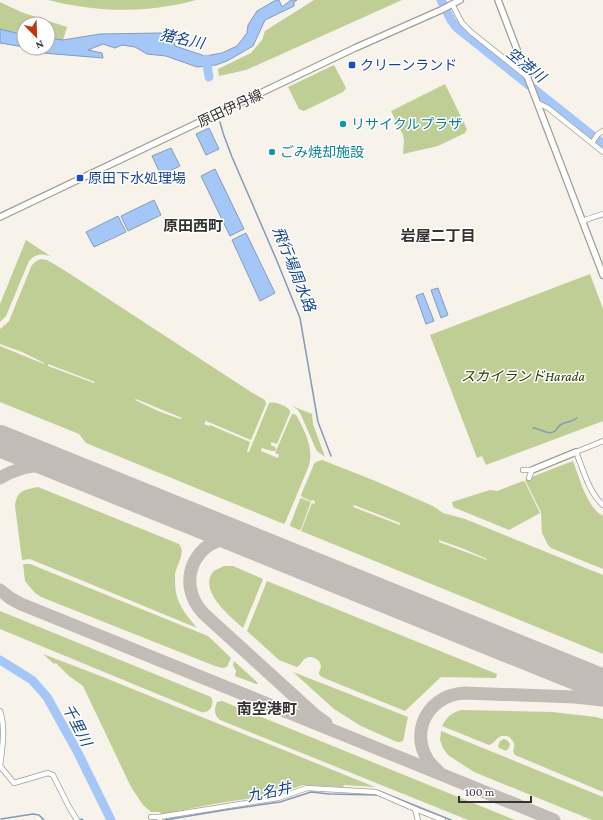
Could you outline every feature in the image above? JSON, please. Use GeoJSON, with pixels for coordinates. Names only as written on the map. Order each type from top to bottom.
{"type":"FeatureCollection","features":[{"type":"Feature","properties":{"kind":"street","name":"原田伊丹線"},"geometry":{"type":"LineString","coordinates":[[0,216],[460,0]]}},
{"type":"Feature","properties":{"kind":"street"},"geometry":{"type":"LineString","coordinates":[[498,0],[603,275]]}},
{"type":"Feature","properties":{"kind":"street"},"geometry":{"type":"LineString","coordinates":[[451,5],[462,23],[470,32],[528,77]]}},
{"type":"Feature","properties":{"kind":"street"},"geometry":{"type":"LineString","coordinates":[[537,100],[603,152]]}},
{"type":"Feature","properties":{"kind":"street"},"geometry":{"type":"LineString","coordinates":[[592,142],[598,134],[603,131]]}},
{"type":"Feature","properties":{"kind":"street"},"geometry":{"type":"LineString","coordinates":[[582,221],[603,214]]}},
{"type":"Feature","properties":{"kind":"street"},"geometry":{"type":"LineString","coordinates":[[523,470],[532,470],[603,441]]}},
{"type":"Feature","properties":{"kind":"street"},"geometry":{"type":"LineString","coordinates":[[576,452],[593,492],[598,501],[603,505]]}},
{"type":"Feature","properties":{"kind":"street"},"geometry":{"type":"LineString","coordinates":[[529,478],[532,470]]}},
{"type":"Feature","properties":{"kind":"street"},"geometry":{"type":"LineString","coordinates":[[0,711],[2,716],[3,740],[0,766],[14,783],[48,773],[53,775],[77,820]]}},
{"type":"Feature","properties":{"kind":"street"},"geometry":{"type":"LineString","coordinates":[[151,817],[160,819],[278,798],[307,788],[376,792],[443,820]]}},
{"type":"Feature","properties":{"kind":"street"},"geometry":{"type":"LineString","coordinates":[[415,809],[418,820]]}},
{"type":"Feature","properties":{"kind":"green space"},"geometry":{"type":"Polygon","coordinates":[[[48,0],[196,0],[175,5],[123,10],[78,6],[48,0]]]}},
{"type":"Feature","properties":{"kind":"green space"},"geometry":{"type":"Polygon","coordinates":[[[314,0],[402,0],[246,70],[219,76],[218,69],[251,53],[262,40],[265,31],[314,0]]]}},
{"type":"Feature","properties":{"kind":"green space"},"geometry":{"type":"Polygon","coordinates":[[[0,2],[33,16],[16,16],[16,33],[0,29],[0,2]]]}},
{"type":"Feature","properties":{"kind":"green space"},"geometry":{"type":"Polygon","coordinates":[[[56,23],[67,27],[63,40],[56,39],[56,23]]]}},
{"type":"Feature","properties":{"kind":"green space"},"geometry":{"type":"Polygon","coordinates":[[[334,65],[346,88],[343,92],[304,111],[299,109],[288,87],[334,65]]]}},
{"type":"Feature","properties":{"kind":"green space"},"geometry":{"type":"Polygon","coordinates":[[[445,84],[467,129],[465,133],[438,146],[403,154],[403,135],[391,111],[445,84]]]}},
{"type":"Feature","properties":{"kind":"green space"},"geometry":{"type":"Polygon","coordinates":[[[26,240],[50,256],[38,255],[29,261],[6,316],[0,322],[0,304],[26,240]]]}},
{"type":"Feature","properties":{"kind":"green space"},"geometry":{"type":"Polygon","coordinates":[[[41,259],[47,260],[64,270],[265,400],[266,404],[251,440],[206,421],[204,424],[210,425],[250,442],[247,452],[249,452],[269,403],[277,403],[290,410],[290,413],[277,444],[271,442],[271,445],[276,449],[275,451],[262,448],[261,451],[278,458],[279,455],[275,453],[292,414],[297,416],[308,441],[310,448],[310,461],[284,524],[86,443],[79,434],[0,402],[0,346],[44,364],[22,352],[0,344],[0,329],[9,321],[31,267],[34,263],[41,259]],[[48,364],[48,366],[94,383],[95,382],[48,364]],[[136,399],[135,400],[158,411],[180,419],[182,418],[136,399]]]}},
{"type":"Feature","properties":{"kind":"green space","name":"スカイランドHarada"},"geometry":{"type":"Polygon","coordinates":[[[590,274],[603,309],[603,421],[486,465],[482,456],[477,458],[430,335],[590,274]]]}},
{"type":"Feature","properties":{"kind":"green space"},"geometry":{"type":"Polygon","coordinates":[[[292,406],[312,414],[313,424],[325,457],[317,451],[301,415],[298,410],[292,406]]]}},
{"type":"Feature","properties":{"kind":"green space"},"geometry":{"type":"Polygon","coordinates":[[[322,460],[373,480],[433,506],[443,513],[465,519],[603,575],[603,654],[301,531],[312,503],[314,504],[315,502],[302,497],[301,495],[316,462],[322,460]],[[354,505],[353,507],[400,525],[400,523],[354,505]],[[439,540],[439,542],[487,560],[464,549],[439,540]]]}},
{"type":"Feature","properties":{"kind":"green space"},"geometry":{"type":"Polygon","coordinates":[[[573,461],[588,499],[597,512],[603,516],[603,569],[551,548],[548,545],[542,533],[541,512],[525,480],[573,461]]]}},
{"type":"Feature","properties":{"kind":"green space"},"geometry":{"type":"Polygon","coordinates":[[[523,481],[525,482],[540,513],[509,530],[453,507],[452,502],[490,490],[497,491],[523,481]]]}},
{"type":"Feature","properties":{"kind":"green space"},"geometry":{"type":"Polygon","coordinates":[[[38,487],[179,544],[182,551],[175,574],[177,598],[187,616],[197,628],[30,559],[22,560],[15,506],[16,501],[19,494],[22,492],[38,487]]]}},
{"type":"Feature","properties":{"kind":"green space"},"geometry":{"type":"Polygon","coordinates":[[[301,498],[311,502],[301,529],[299,530],[290,525],[301,498]]]}},
{"type":"Feature","properties":{"kind":"green space"},"geometry":{"type":"Polygon","coordinates":[[[23,564],[30,564],[208,636],[231,658],[227,667],[222,668],[215,666],[41,597],[35,593],[25,581],[23,564]]]}},
{"type":"Feature","properties":{"kind":"green space"},"geometry":{"type":"Polygon","coordinates":[[[224,566],[233,566],[263,579],[243,628],[218,603],[210,587],[209,579],[213,572],[224,566]]]}},
{"type":"Feature","properties":{"kind":"green space"},"geometry":{"type":"Polygon","coordinates":[[[267,581],[497,674],[496,678],[441,677],[405,711],[322,677],[319,674],[321,664],[314,658],[306,658],[297,667],[279,660],[247,631],[267,581]]]}},
{"type":"Feature","properties":{"kind":"green space"},"geometry":{"type":"Polygon","coordinates":[[[0,611],[211,697],[211,708],[207,711],[201,712],[0,629],[0,611]]]}},
{"type":"Feature","properties":{"kind":"green space"},"geometry":{"type":"Polygon","coordinates":[[[43,654],[375,787],[303,785],[278,794],[162,814],[159,812],[151,812],[143,805],[131,787],[83,686],[43,654]]]}},
{"type":"Feature","properties":{"kind":"green space"},"geometry":{"type":"Polygon","coordinates":[[[234,661],[258,684],[235,676],[236,671],[233,665],[234,661]]]}},
{"type":"Feature","properties":{"kind":"green space"},"geometry":{"type":"Polygon","coordinates":[[[293,672],[408,717],[403,741],[397,742],[361,726],[334,709],[293,672]]]}},
{"type":"Feature","properties":{"kind":"green space"},"geometry":{"type":"Polygon","coordinates":[[[222,701],[515,820],[468,820],[220,720],[216,714],[215,707],[217,702],[222,701]]]}},
{"type":"Feature","properties":{"kind":"green space"},"geometry":{"type":"Polygon","coordinates":[[[461,710],[552,712],[603,719],[603,792],[515,755],[513,751],[514,743],[508,736],[501,736],[489,745],[442,726],[450,716],[461,710]]]}},
{"type":"Feature","properties":{"kind":"green space"},"geometry":{"type":"Polygon","coordinates":[[[441,731],[603,797],[603,820],[592,820],[474,772],[448,755],[440,740],[441,731]]]}},
{"type":"Feature","properties":{"kind":"green space"},"geometry":{"type":"Polygon","coordinates":[[[504,739],[510,744],[506,751],[498,746],[500,741],[504,739]]]}},
{"type":"Feature","properties":{"kind":"water","name":"猪名川"},"geometry":{"type":"Polygon","coordinates":[[[276,0],[279,0],[282,7],[291,0],[297,0],[294,2],[294,6],[265,20],[253,46],[227,61],[216,65],[197,67],[166,56],[147,54],[135,47],[122,45],[115,48],[103,44],[88,50],[102,53],[103,58],[56,54],[56,39],[63,40],[100,34],[161,33],[184,40],[173,40],[175,46],[205,56],[222,53],[237,46],[247,33],[248,25],[257,11],[276,0]]]}},
{"type":"Feature","properties":{"kind":"water"},"geometry":{"type":"Polygon","coordinates":[[[0,29],[16,33],[16,46],[0,43],[0,29]]]}},
{"type":"Feature","properties":{"kind":"water"},"geometry":{"type":"Polygon","coordinates":[[[209,128],[219,149],[206,155],[196,134],[209,128]]]}},
{"type":"Feature","properties":{"kind":"water"},"geometry":{"type":"Polygon","coordinates":[[[171,148],[180,166],[161,175],[152,156],[171,148]]]}},
{"type":"Feature","properties":{"kind":"water"},"geometry":{"type":"Polygon","coordinates":[[[215,169],[244,229],[230,236],[201,176],[215,169]]]}},
{"type":"Feature","properties":{"kind":"water"},"geometry":{"type":"Polygon","coordinates":[[[154,200],[161,215],[128,231],[121,216],[154,200]]]}},
{"type":"Feature","properties":{"kind":"water"},"geometry":{"type":"Polygon","coordinates":[[[118,216],[126,232],[94,247],[86,232],[118,216]]]}},
{"type":"Feature","properties":{"kind":"water"},"geometry":{"type":"Polygon","coordinates":[[[246,233],[275,293],[260,301],[232,240],[246,233]]]}},
{"type":"Feature","properties":{"kind":"water"},"geometry":{"type":"Polygon","coordinates":[[[438,288],[448,315],[441,318],[431,290],[438,288]]]}},
{"type":"Feature","properties":{"kind":"water"},"geometry":{"type":"Polygon","coordinates":[[[423,293],[434,321],[426,324],[416,296],[423,293]]]}},
{"type":"Feature","properties":{"kind":"waterway","name":"空港川"},"geometry":{"type":"LineString","coordinates":[[441,0],[456,27],[603,144]]}},
{"type":"Feature","properties":{"kind":"waterway","name":"飛行場周水路"},"geometry":{"type":"LineString","coordinates":[[206,59],[209,77]]}},
{"type":"Feature","properties":{"kind":"waterway","name":"飛行場周水路"},"geometry":{"type":"LineString","coordinates":[[220,122],[232,157],[300,318],[318,422],[331,456]]}},
{"type":"Feature","properties":{"kind":"waterway"},"geometry":{"type":"LineString","coordinates":[[533,428],[550,433],[566,422],[573,421],[577,418]]}},
{"type":"Feature","properties":{"kind":"waterway","name":"千里川"},"geometry":{"type":"LineString","coordinates":[[0,660],[32,680],[47,697],[77,751],[111,820]]}},
{"type":"Feature","properties":{"kind":"waterway","name":"九名井"},"geometry":{"type":"LineString","coordinates":[[379,791],[451,820]]}},
{"type":"Feature","properties":{"kind":"waterway","name":"九名井"},"geometry":{"type":"LineString","coordinates":[[165,820],[280,802],[311,792],[377,795]]}},
{"type":"Feature","properties":{"kind":"waterway","name":"九名井"},"geometry":{"type":"LineString","coordinates":[[1,819],[33,814],[39,815],[44,820]]}},
{"type":"Feature","properties":{"kind":"taxiway"},"geometry":{"type":"LineString","coordinates":[[0,478],[19,469],[37,466],[56,467],[76,472]]}},
{"type":"Feature","properties":{"kind":"taxiway"},"geometry":{"type":"LineString","coordinates":[[248,541],[232,538],[217,541],[205,548],[196,559],[191,572],[190,586],[194,600],[204,614],[315,715],[326,723]]}},
{"type":"Feature","properties":{"kind":"taxiway"},"geometry":{"type":"LineString","coordinates":[[0,590],[21,604],[554,820]]}},
{"type":"Feature","properties":{"kind":"taxiway"},"geometry":{"type":"LineString","coordinates":[[577,674],[603,687]]}},
{"type":"Feature","properties":{"kind":"taxiway"},"geometry":{"type":"LineString","coordinates":[[438,771],[428,760],[422,748],[421,735],[423,723],[429,711],[438,702],[450,696],[465,693],[575,697],[603,700]]}},
{"type":"Feature","properties":{"kind":"runway"},"geometry":{"type":"LineString","coordinates":[[0,441],[603,685]]}},
{"type":"Feature","properties":{"kind":"place","name":"クリーンランド"},"geometry":{"type":"Point","coordinates":[352,65]}},
{"type":"Feature","properties":{"kind":"place","name":"リサイクルプラザ"},"geometry":{"type":"Point","coordinates":[343,124]}},
{"type":"Feature","properties":{"kind":"place","name":"ごみ焼却施設"},"geometry":{"type":"Point","coordinates":[272,152]}},
{"type":"Feature","properties":{"kind":"place","name":"原田下水処理場"},"geometry":{"type":"Point","coordinates":[80,178]}},
{"type":"Feature","properties":{"kind":"district","name":"原田西町"},"geometry":{"type":"Point","coordinates":[193,226]}},
{"type":"Feature","properties":{"kind":"district","name":"岩屋二丁目"},"geometry":{"type":"Point","coordinates":[438,236]}},
{"type":"Feature","properties":{"kind":"district","name":"南空港町"},"geometry":{"type":"Point","coordinates":[267,709]}}]}
